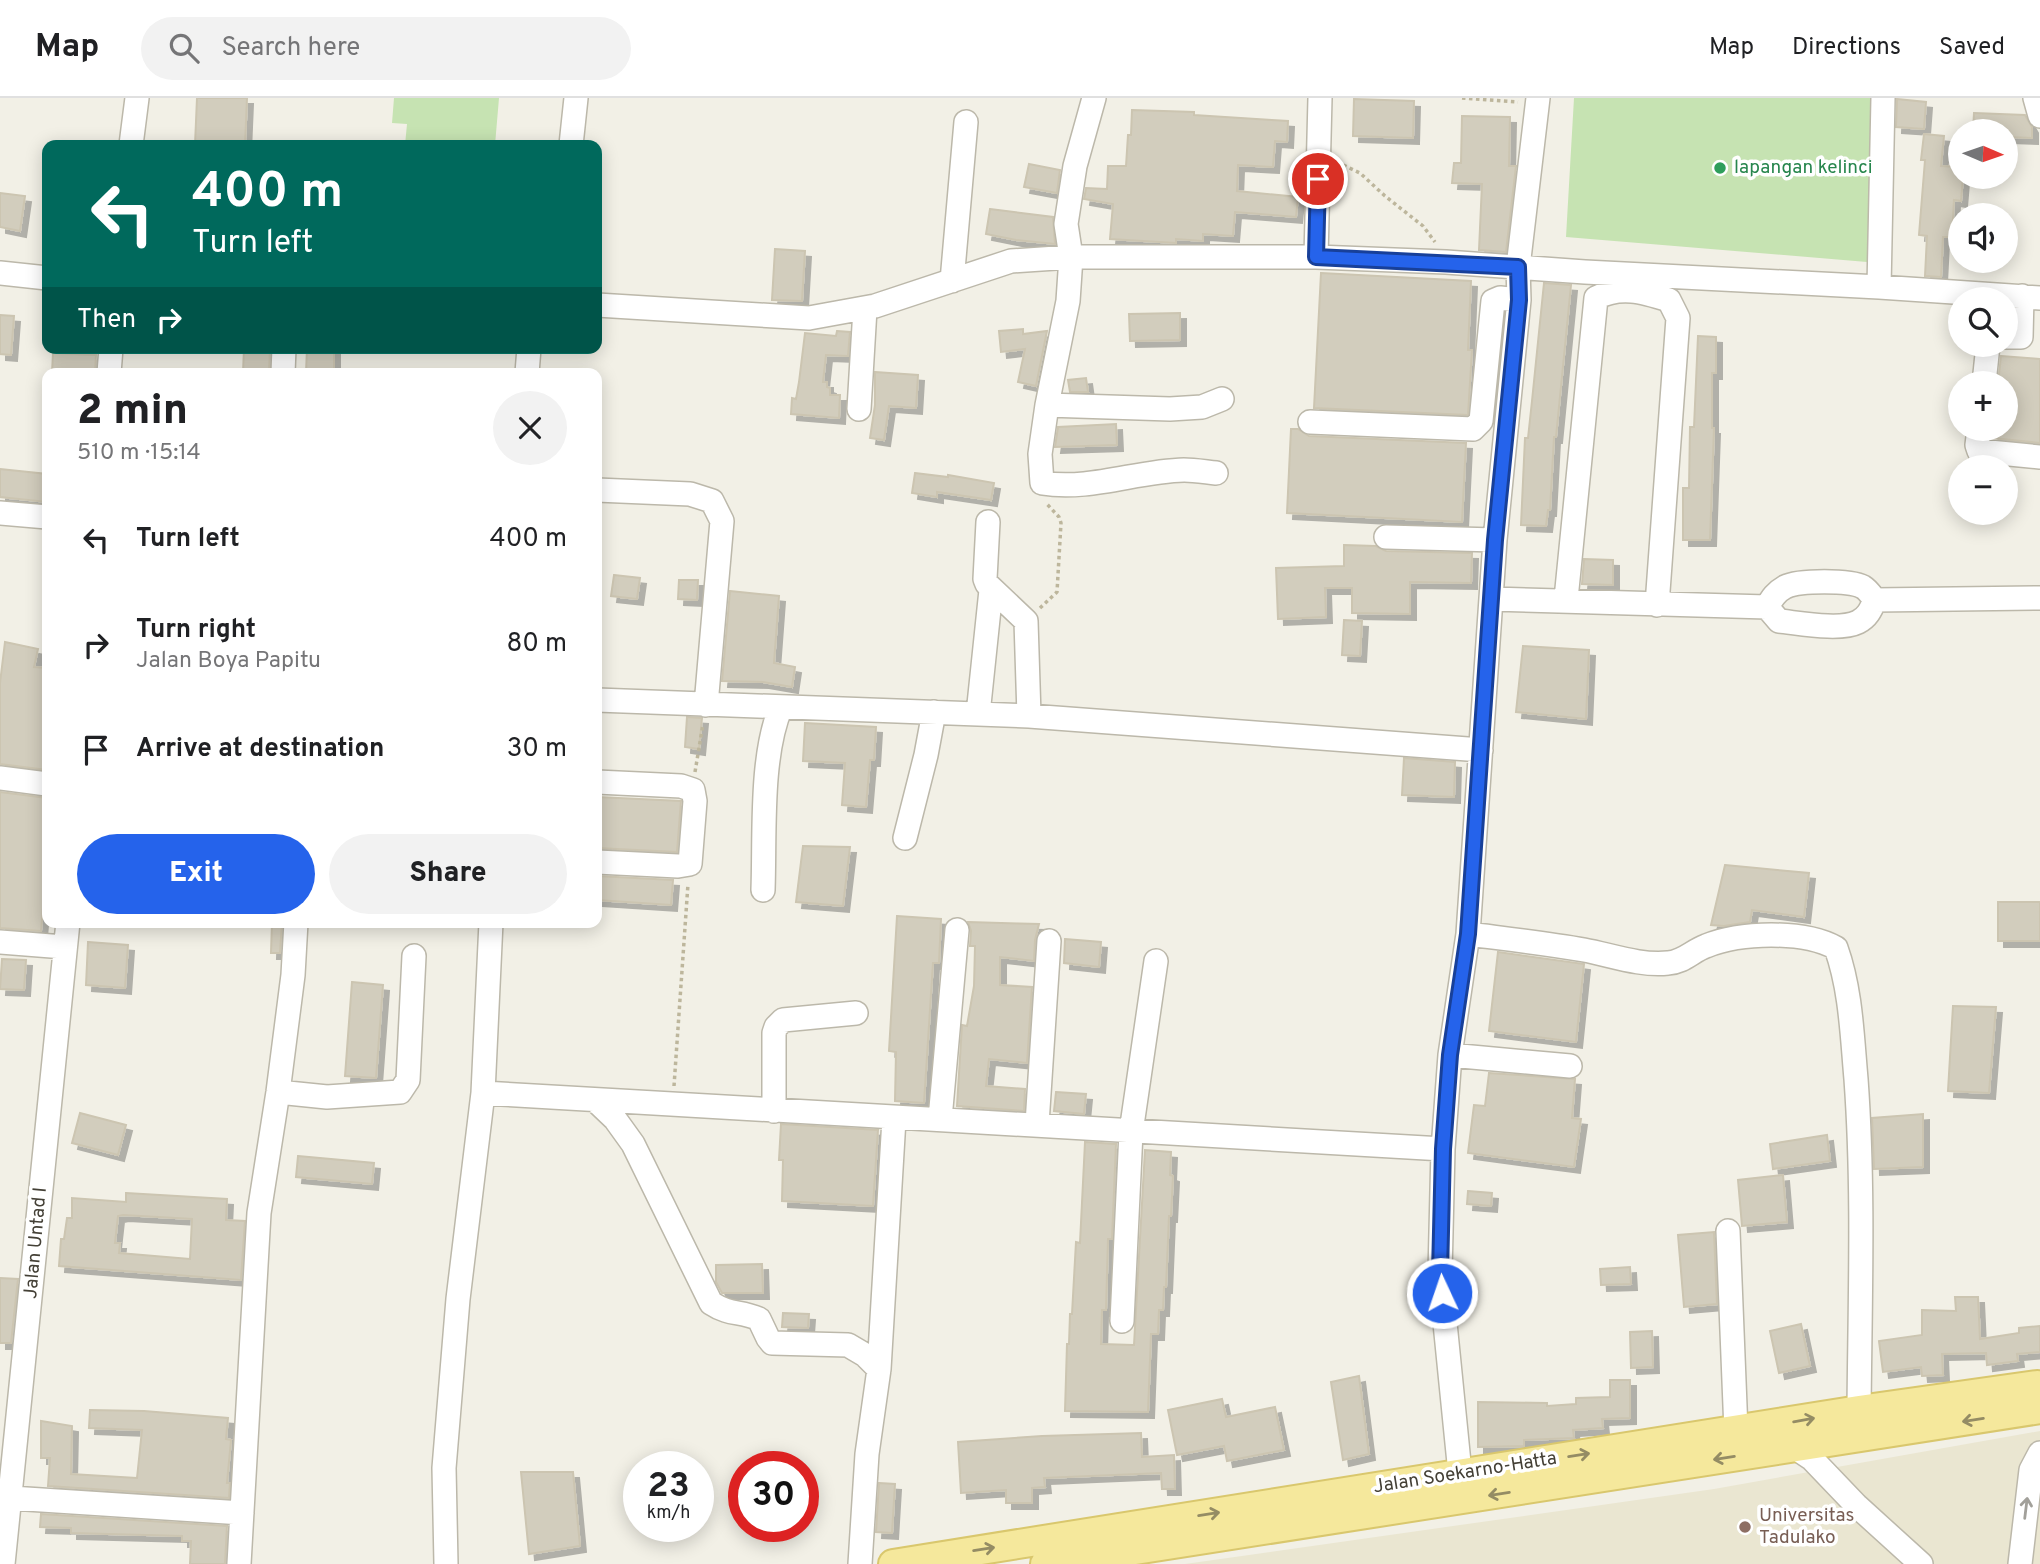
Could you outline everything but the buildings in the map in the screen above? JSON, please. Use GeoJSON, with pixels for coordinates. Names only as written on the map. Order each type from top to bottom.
{"type":"FeatureCollection","features":[{"type":"Feature","properties":{"kind":"main road","name":"Jalan Soekarno-Hatta"},"geometry":{"type":"LineString","coordinates":[[893,1564],[1736,1432],[1859,1410],[2039,1391]]}},
{"type":"Feature","properties":{"kind":"main road","name":"Jalan Soekarno-Hatta"},"geometry":{"type":"LineString","coordinates":[[1045,1564],[1794,1447],[2039,1391]]}},
{"type":"Feature","properties":{"kind":"street"},"geometry":{"type":"LineString","coordinates":[[132,140],[137,98]]}},
{"type":"Feature","properties":{"kind":"street"},"geometry":{"type":"LineString","coordinates":[[572,140],[576,98]]}},
{"type":"Feature","properties":{"kind":"street"},"geometry":{"type":"LineString","coordinates":[[1094,98],[1075,166],[1066,224],[1071,257],[1068,302],[1047,405],[1040,454],[1042,483],[1057,486],[1092,483],[1184,470],[1216,474]]}},
{"type":"Feature","properties":{"kind":"street"},"geometry":{"type":"LineString","coordinates":[[1316,257],[1320,98]]}},
{"type":"Feature","properties":{"kind":"street"},"geometry":{"type":"LineString","coordinates":[[1879,287],[1883,98]]}},
{"type":"Feature","properties":{"kind":"street"},"geometry":{"type":"LineString","coordinates":[[2035,98],[2040,116]]}},
{"type":"Feature","properties":{"kind":"street"},"geometry":{"type":"LineString","coordinates":[[1461,1473],[1440,1273],[1443,1149],[1450,1055],[1468,934],[1495,540],[1519,300],[1518,267],[1538,101]]}},
{"type":"Feature","properties":{"kind":"street"},"geometry":{"type":"LineString","coordinates":[[952,281],[966,122]]}},
{"type":"Feature","properties":{"kind":"street"},"geometry":{"type":"LineString","coordinates":[[602,305],[809,318],[865,309],[1011,261],[1071,257],[1316,257],[1446,262],[2031,297],[2022,337]]}},
{"type":"Feature","properties":{"kind":"street"},"geometry":{"type":"LineString","coordinates":[[0,273],[42,277]]}},
{"type":"Feature","properties":{"kind":"street"},"geometry":{"type":"LineString","coordinates":[[1566,599],[1596,298],[1610,291],[1644,292],[1669,300],[1678,317],[1657,605]]}},
{"type":"Feature","properties":{"kind":"street"},"geometry":{"type":"LineString","coordinates":[[1310,422],[1473,429],[1481,421],[1493,301],[1500,298],[1519,300]]}},
{"type":"Feature","properties":{"kind":"street"},"geometry":{"type":"LineString","coordinates":[[859,408],[865,309]]}},
{"type":"Feature","properties":{"kind":"street"},"geometry":{"type":"LineString","coordinates":[[1047,405],[1170,409],[1202,407],[1222,399]]}},
{"type":"Feature","properties":{"kind":"street"},"geometry":{"type":"LineString","coordinates":[[1978,441],[1979,451],[2040,457]]}},
{"type":"Feature","properties":{"kind":"street"},"geometry":{"type":"LineString","coordinates":[[602,490],[690,494],[712,501],[722,521],[706,705]]}},
{"type":"Feature","properties":{"kind":"street"},"geometry":{"type":"LineString","coordinates":[[0,513],[42,517]]}},
{"type":"Feature","properties":{"kind":"street"},"geometry":{"type":"LineString","coordinates":[[988,522],[985,579],[991,590],[1026,621],[1029,716]]}},
{"type":"Feature","properties":{"kind":"street"},"geometry":{"type":"LineString","coordinates":[[1386,537],[1495,540]]}},
{"type":"Feature","properties":{"kind":"street"},"geometry":{"type":"LineString","coordinates":[[1767,607],[1774,594],[1787,585],[1811,583],[1853,583],[1866,588],[1875,600]]}},
{"type":"Feature","properties":{"kind":"street"},"geometry":{"type":"LineString","coordinates":[[978,714],[991,590]]}},
{"type":"Feature","properties":{"kind":"street"},"geometry":{"type":"LineString","coordinates":[[1875,600],[2040,598]]}},
{"type":"Feature","properties":{"kind":"street"},"geometry":{"type":"LineString","coordinates":[[1492,599],[1566,599],[1657,605],[1767,607],[1779,621],[1842,625],[1858,622],[1870,613],[1875,600]]}},
{"type":"Feature","properties":{"kind":"street"},"geometry":{"type":"LineString","coordinates":[[602,700],[1029,716],[1481,750]]}},
{"type":"Feature","properties":{"kind":"street"},"geometry":{"type":"LineString","coordinates":[[763,890],[768,760],[772,728],[781,707]]}},
{"type":"Feature","properties":{"kind":"street"},"geometry":{"type":"LineString","coordinates":[[905,838],[934,712]]}},
{"type":"Feature","properties":{"kind":"street"},"geometry":{"type":"LineString","coordinates":[[0,778],[42,782]]}},
{"type":"Feature","properties":{"kind":"street"},"geometry":{"type":"LineString","coordinates":[[602,782],[681,786],[693,790],[695,802],[690,864],[678,866],[602,862]]}},
{"type":"Feature","properties":{"kind":"street","name":"Jalan Untad I"},"geometry":{"type":"LineString","coordinates":[[3,1564],[67,928]]}},
{"type":"Feature","properties":{"kind":"street"},"geometry":{"type":"LineString","coordinates":[[239,1564],[259,1213],[278,1092],[293,975],[296,928]]}},
{"type":"Feature","properties":{"kind":"street"},"geometry":{"type":"LineString","coordinates":[[446,1564],[444,1468],[458,1299],[483,1094],[491,928]]}},
{"type":"Feature","properties":{"kind":"street"},"geometry":{"type":"LineString","coordinates":[[940,1119],[957,930]]}},
{"type":"Feature","properties":{"kind":"street"},"geometry":{"type":"LineString","coordinates":[[1468,934],[1553,945],[1647,964],[1682,961],[1706,946],[1756,935],[1772,934],[1824,942],[1836,948],[1850,1002],[1860,1142],[1859,1410]]}},
{"type":"Feature","properties":{"kind":"street"},"geometry":{"type":"LineString","coordinates":[[0,942],[64,947]]}},
{"type":"Feature","properties":{"kind":"street"},"geometry":{"type":"LineString","coordinates":[[1037,1124],[1049,942]]}},
{"type":"Feature","properties":{"kind":"street"},"geometry":{"type":"LineString","coordinates":[[278,1092],[327,1097],[400,1092],[408,1080],[414,956]]}},
{"type":"Feature","properties":{"kind":"street"},"geometry":{"type":"LineString","coordinates":[[1122,1321],[1131,1132],[1156,961]]}},
{"type":"Feature","properties":{"kind":"street"},"geometry":{"type":"LineString","coordinates":[[774,1111],[776,1027],[783,1020],[856,1013]]}},
{"type":"Feature","properties":{"kind":"street"},"geometry":{"type":"LineString","coordinates":[[1450,1055],[1570,1066]]}},
{"type":"Feature","properties":{"kind":"street"},"geometry":{"type":"LineString","coordinates":[[483,1094],[1443,1149]]}},
{"type":"Feature","properties":{"kind":"street"},"geometry":{"type":"LineString","coordinates":[[595,1100],[615,1119],[633,1144],[712,1303],[725,1313],[738,1313],[759,1319],[772,1343],[848,1345],[865,1355],[879,1369]]}},
{"type":"Feature","properties":{"kind":"street"},"geometry":{"type":"LineString","coordinates":[[860,1564],[867,1454],[879,1369],[894,1119]]}},
{"type":"Feature","properties":{"kind":"street"},"geometry":{"type":"LineString","coordinates":[[1728,1231],[1736,1432]]}},
{"type":"Feature","properties":{"kind":"street"},"geometry":{"type":"LineString","coordinates":[[1794,1447],[1812,1459],[1856,1505],[1921,1564]]}},
{"type":"Feature","properties":{"kind":"street"},"geometry":{"type":"LineString","coordinates":[[2020,1564],[2031,1471],[2040,1453]]}},
{"type":"Feature","properties":{"kind":"street"},"geometry":{"type":"LineString","coordinates":[[10,1498],[242,1513]]}},
{"type":"Feature","properties":{"kind":"path"},"geometry":{"type":"LineString","coordinates":[[1462,98],[1538,101]]}},
{"type":"Feature","properties":{"kind":"path"},"geometry":{"type":"LineString","coordinates":[[1319,153],[1360,173],[1423,226],[1446,262]]}},
{"type":"Feature","properties":{"kind":"path"},"geometry":{"type":"LineString","coordinates":[[1026,621],[1057,592],[1061,523],[1059,517],[1046,504],[1042,483]]}},
{"type":"Feature","properties":{"kind":"path"},"geometry":{"type":"LineString","coordinates":[[693,790],[706,705]]}},
{"type":"Feature","properties":{"kind":"path"},"geometry":{"type":"LineString","coordinates":[[673,1105],[690,864]]}},
{"type":"Feature","properties":{"kind":"shaded area","name":"Universitas Tadulako"},"geometry":{"type":"Polygon","coordinates":[[[2040,1431],[2040,1564],[1185,1564],[1714,1489],[2040,1431]]]}},
{"type":"Feature","properties":{"kind":"green space"},"geometry":{"type":"Polygon","coordinates":[[[394,98],[499,98],[495,140],[405,140],[407,124],[392,123],[394,98]]]}},
{"type":"Feature","properties":{"kind":"green space","name":"lapangan kelinci"},"geometry":{"type":"Polygon","coordinates":[[[1574,98],[1874,98],[1867,262],[1566,237],[1574,98]]]}},
{"type":"Feature","properties":{"kind":"place","name":"lapangan kelinci"},"geometry":{"type":"Point","coordinates":[1720,168]}},
{"type":"Feature","properties":{"kind":"place","name":"Universitas Tadulako"},"geometry":{"type":"Point","coordinates":[1745,1527]}},
{"type":"Feature","properties":{"kind":"route"},"geometry":{"type":"LineString","coordinates":[[1318,179],[1316,257],[1518,267],[1519,300],[1495,540],[1468,934],[1450,1055],[1443,1149],[1440,1273],[1442,1293]]}}]}
